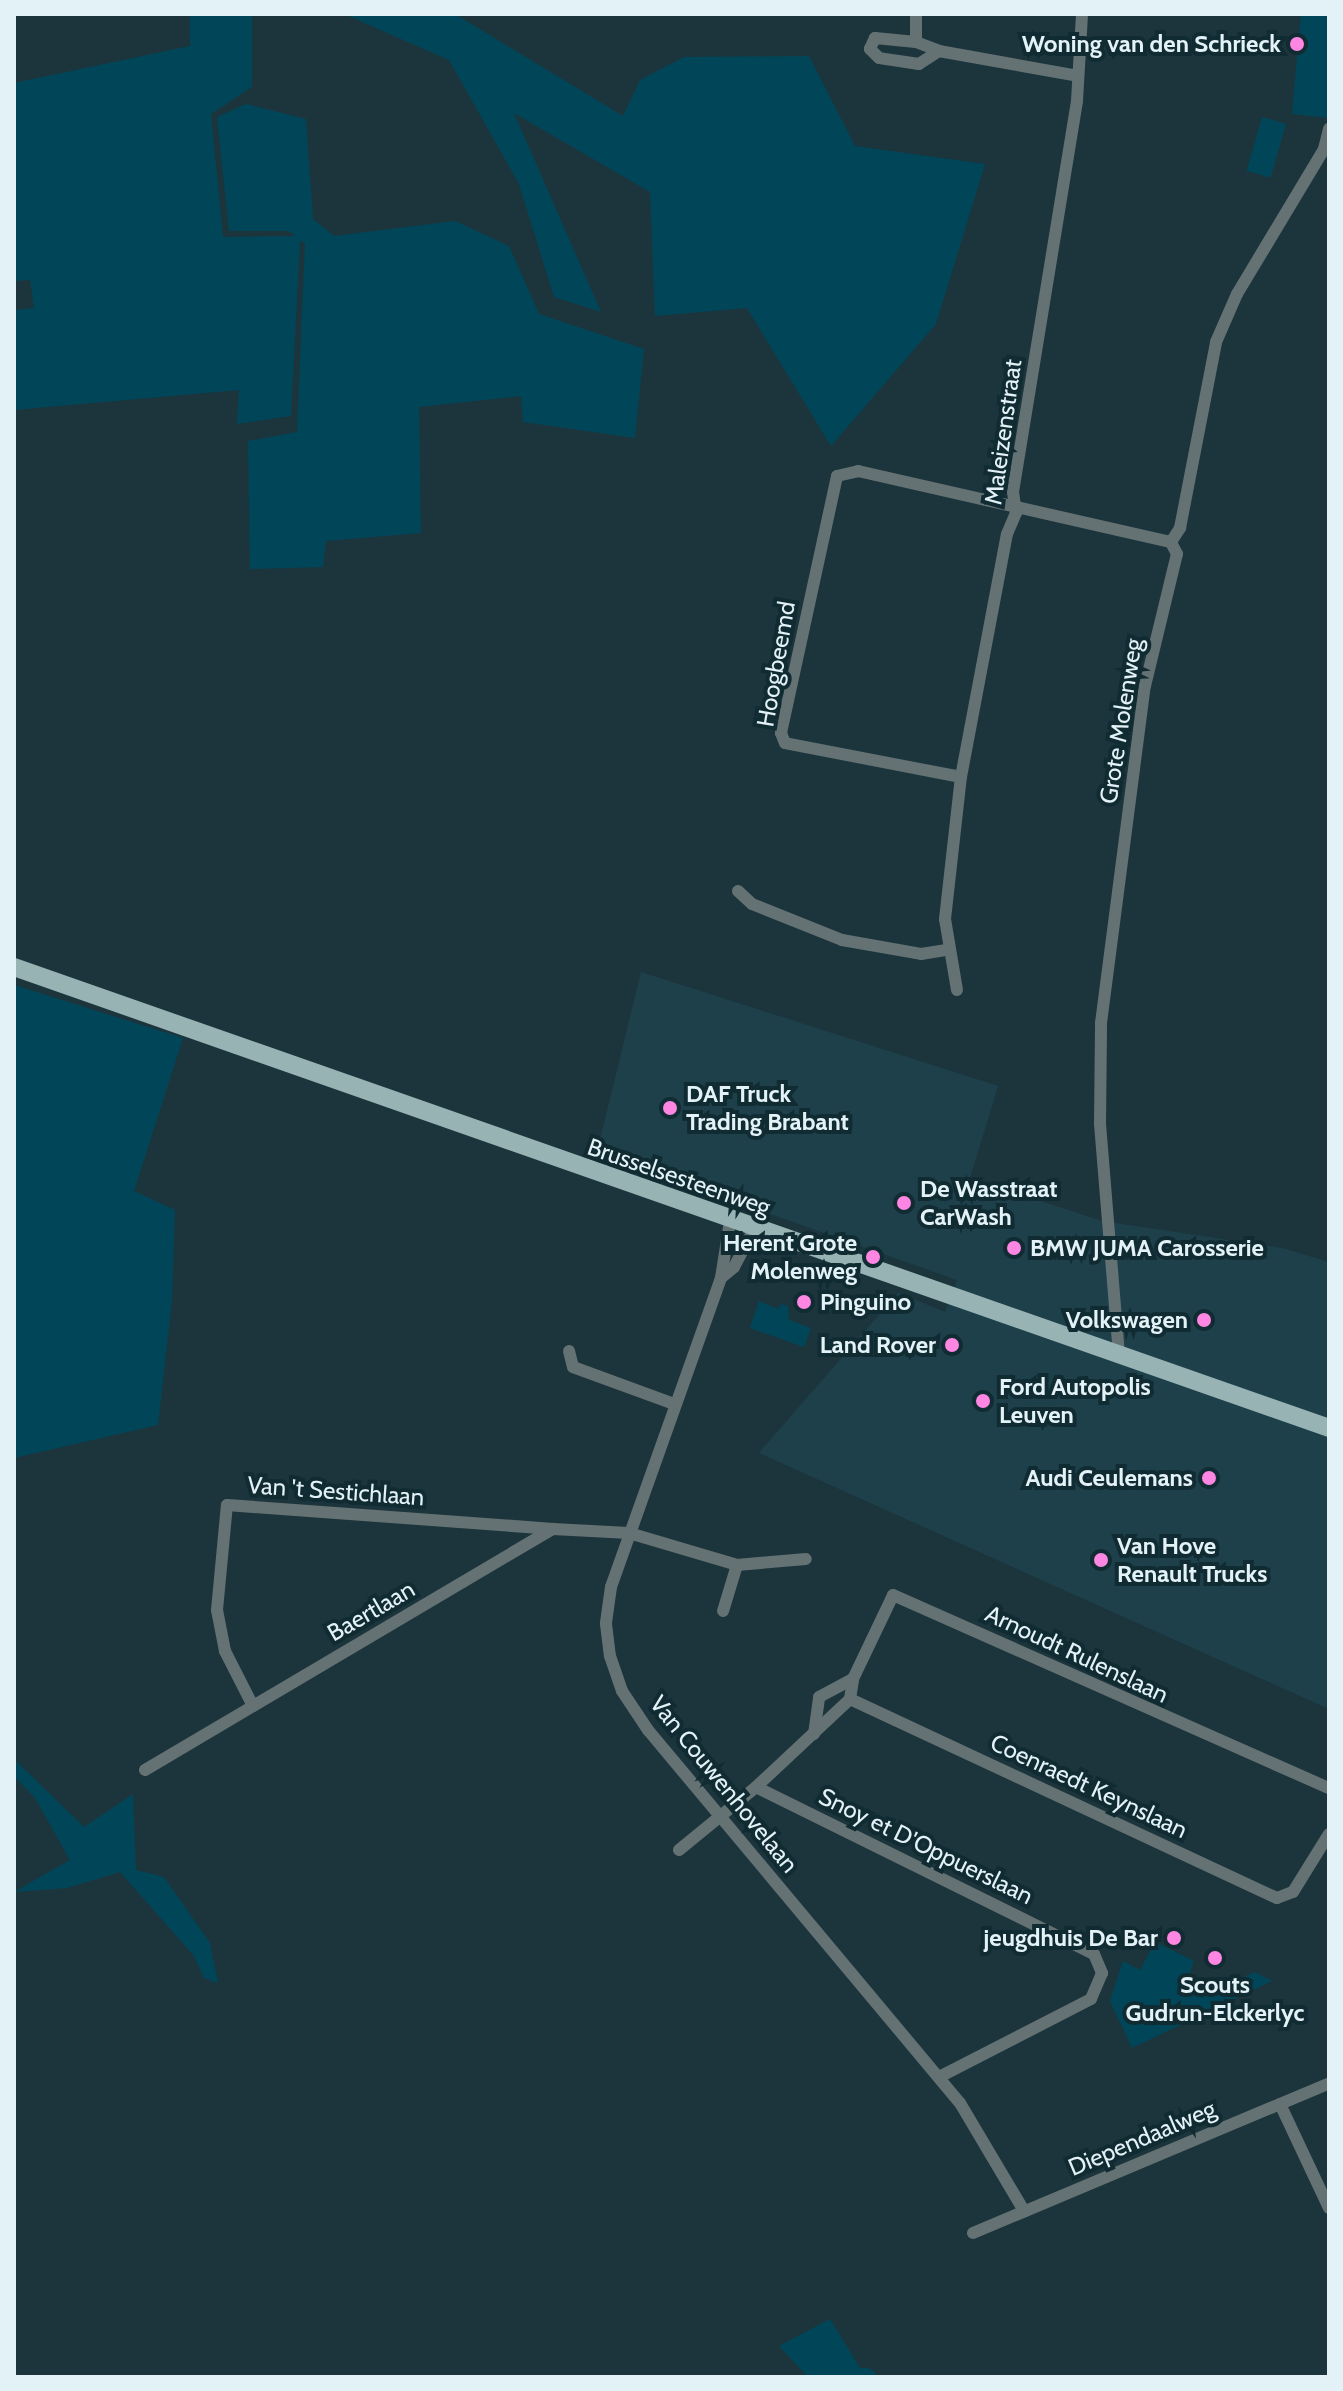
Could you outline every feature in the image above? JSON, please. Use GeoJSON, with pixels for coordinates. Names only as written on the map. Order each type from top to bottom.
{"type":"FeatureCollection","features":[{"type":"Feature","properties":{"kind":"main road","name":"Brusselsesteenweg"},"geometry":{"type":"LineString","coordinates":[[14,967],[730,1221],[1329,1428]]}},
{"type":"Feature","properties":{"kind":"street"},"geometry":{"type":"LineString","coordinates":[[916,14],[916,42]]}},
{"type":"Feature","properties":{"kind":"street","name":"Maleizenstraat"},"geometry":{"type":"LineString","coordinates":[[957,990],[947,950],[961,777],[1007,534],[1017,507],[1013,492],[1078,76],[1082,14]]}},
{"type":"Feature","properties":{"kind":"street"},"geometry":{"type":"LineString","coordinates":[[939,51],[919,64],[879,58],[870,49],[875,38],[916,42],[939,51],[1078,76]]}},
{"type":"Feature","properties":{"kind":"street","name":"Grote Molenweg"},"geometry":{"type":"LineString","coordinates":[[1119,1355],[1100,1123],[1101,1023],[1145,686],[1177,554],[1171,542],[1180,528],[1216,342],[1237,294],[1324,149],[1329,129]]}},
{"type":"Feature","properties":{"kind":"street","name":"Hoogbeemd"},"geometry":{"type":"LineString","coordinates":[[961,777],[785,743],[781,733],[837,476],[848,470],[1017,507]]}},
{"type":"Feature","properties":{"kind":"street"},"geometry":{"type":"LineString","coordinates":[[1017,507],[1171,542]]}},
{"type":"Feature","properties":{"kind":"street"},"geometry":{"type":"LineString","coordinates":[[738,891],[752,904],[842,940],[921,954],[947,950]]}},
{"type":"Feature","properties":{"kind":"street","name":"Van Couwenhovelaan"},"geometry":{"type":"LineString","coordinates":[[730,1221],[721,1278],[611,1587],[606,1624],[610,1656],[622,1691],[648,1730],[939,2077],[982,2134],[1024,2211]]}},
{"type":"Feature","properties":{"kind":"street","name":"Van Couwenhovelaan"},"geometry":{"type":"LineString","coordinates":[[721,1278],[734,1267],[754,1229]]}},
{"type":"Feature","properties":{"kind":"street"},"geometry":{"type":"LineString","coordinates":[[569,1351],[573,1367],[674,1404]]}},
{"type":"Feature","properties":{"kind":"street","name":"Van 't Sestichlaan"},"geometry":{"type":"LineString","coordinates":[[253,1706],[225,1651],[217,1610],[227,1505],[553,1529]]}},
{"type":"Feature","properties":{"kind":"street"},"geometry":{"type":"LineString","coordinates":[[553,1529],[629,1533],[737,1565],[806,1559]]}},
{"type":"Feature","properties":{"kind":"street","name":"Baertlaan"},"geometry":{"type":"LineString","coordinates":[[145,1770],[553,1529]]}},
{"type":"Feature","properties":{"kind":"street"},"geometry":{"type":"LineString","coordinates":[[723,1611],[737,1565]]}},
{"type":"Feature","properties":{"kind":"street","name":"Arnoudt Rulenslaan"},"geometry":{"type":"LineString","coordinates":[[850,1699],[853,1679],[893,1595],[1329,1788]]}},
{"type":"Feature","properties":{"kind":"street"},"geometry":{"type":"LineString","coordinates":[[814,1734],[819,1697],[853,1679]]}},
{"type":"Feature","properties":{"kind":"street"},"geometry":{"type":"LineString","coordinates":[[679,1850],[756,1787],[850,1699]]}},
{"type":"Feature","properties":{"kind":"street","name":"Coenraedt Keynslaan"},"geometry":{"type":"LineString","coordinates":[[850,1699],[1277,1898],[1293,1892],[1329,1834]]}},
{"type":"Feature","properties":{"kind":"street","name":"Snoy et D'Oppuerslaan"},"geometry":{"type":"LineString","coordinates":[[756,1787],[1094,1954],[1102,1973],[1091,1999],[939,2077]]}},
{"type":"Feature","properties":{"kind":"street","name":"Diependaalweg"},"geometry":{"type":"LineString","coordinates":[[973,2233],[1329,2083]]}},
{"type":"Feature","properties":{"kind":"street"},"geometry":{"type":"LineString","coordinates":[[1280,2104],[1329,2208]]}},
{"type":"Feature","properties":{"kind":"shaded area"},"geometry":{"type":"Polygon","coordinates":[[[190,14],[252,14],[252,87],[211,114],[223,237],[295,236],[289,231],[229,231],[217,117],[246,104],[306,119],[313,219],[334,236],[455,221],[509,246],[539,314],[644,349],[635,438],[523,422],[521,396],[419,407],[421,533],[326,541],[323,567],[250,569],[248,441],[297,432],[305,244],[300,240],[291,416],[237,424],[239,390],[14,410],[14,310],[34,308],[30,280],[14,281],[14,83],[190,46],[190,14]]]}},
{"type":"Feature","properties":{"kind":"shaded area"},"geometry":{"type":"Polygon","coordinates":[[[344,14],[455,14],[623,116],[640,80],[684,57],[809,56],[855,146],[985,164],[936,324],[831,446],[747,308],[655,316],[650,192],[514,113],[601,312],[554,297],[519,184],[449,60],[344,14]]]}},
{"type":"Feature","properties":{"kind":"shaded area"},"geometry":{"type":"Polygon","coordinates":[[[1301,14],[1329,14],[1329,118],[1292,114],[1301,14]]]}},
{"type":"Feature","properties":{"kind":"shaded area"},"geometry":{"type":"Polygon","coordinates":[[[1262,117],[1286,124],[1271,178],[1247,171],[1262,117]]]}},
{"type":"Feature","properties":{"kind":"shaded area"},"geometry":{"type":"Polygon","coordinates":[[[641,972],[998,1086],[970,1178],[1102,1221],[1282,1248],[1329,1262],[1329,1709],[759,1453],[898,1293],[945,1312],[957,1280],[598,1153],[586,1170],[597,1152],[641,972]]]}},
{"type":"Feature","properties":{"kind":"shaded area"},"geometry":{"type":"Polygon","coordinates":[[[14,985],[183,1038],[134,1191],[175,1210],[172,1300],[158,1425],[14,1458],[14,985]]]}},
{"type":"Feature","properties":{"kind":"shaded area"},"geometry":{"type":"Polygon","coordinates":[[[759,1301],[778,1309],[781,1304],[788,1306],[789,1320],[811,1328],[804,1347],[750,1328],[759,1301]]]}},
{"type":"Feature","properties":{"kind":"shaded area"},"geometry":{"type":"Polygon","coordinates":[[[14,1759],[84,1827],[133,1794],[136,1870],[164,1877],[210,1943],[218,1983],[204,1978],[194,1956],[120,1872],[67,1888],[14,1892],[70,1860],[35,1798],[14,1776],[14,1759]]]}},
{"type":"Feature","properties":{"kind":"shaded area"},"geometry":{"type":"Polygon","coordinates":[[[1155,1942],[1194,1961],[1189,1976],[1217,1990],[1255,1972],[1272,1981],[1132,2048],[1110,2001],[1123,1961],[1140,1970],[1155,1942]]]}},
{"type":"Feature","properties":{"kind":"shaded area"},"geometry":{"type":"Polygon","coordinates":[[[830,2319],[860,2368],[870,2368],[878,2377],[808,2377],[779,2346],[830,2319]]]}},
{"type":"Feature","properties":{"kind":"place","name":"Woning van den Schrieck"},"geometry":{"type":"Point","coordinates":[1297,44]}},
{"type":"Feature","properties":{"kind":"place","name":"DAF Truck Trading Brabant"},"geometry":{"type":"Point","coordinates":[670,1108]}},
{"type":"Feature","properties":{"kind":"place","name":"De Wasstraat CarWash"},"geometry":{"type":"Point","coordinates":[904,1203]}},
{"type":"Feature","properties":{"kind":"place","name":"BMW JUMA Carosserie"},"geometry":{"type":"Point","coordinates":[1014,1248]}},
{"type":"Feature","properties":{"kind":"place","name":"Herent Grote Molenweg"},"geometry":{"type":"Point","coordinates":[873,1257]}},
{"type":"Feature","properties":{"kind":"place","name":"Pinguino"},"geometry":{"type":"Point","coordinates":[804,1302]}},
{"type":"Feature","properties":{"kind":"place","name":"Volkswagen"},"geometry":{"type":"Point","coordinates":[1204,1320]}},
{"type":"Feature","properties":{"kind":"place","name":"Land Rover"},"geometry":{"type":"Point","coordinates":[952,1345]}},
{"type":"Feature","properties":{"kind":"place","name":"Ford Autopolis Leuven"},"geometry":{"type":"Point","coordinates":[983,1401]}},
{"type":"Feature","properties":{"kind":"place","name":"Audi Ceulemans"},"geometry":{"type":"Point","coordinates":[1209,1478]}},
{"type":"Feature","properties":{"kind":"place","name":"Van Hove Renault Trucks"},"geometry":{"type":"Point","coordinates":[1101,1560]}},
{"type":"Feature","properties":{"kind":"place","name":"jeugdhuis De Bar"},"geometry":{"type":"Point","coordinates":[1174,1938]}},
{"type":"Feature","properties":{"kind":"place","name":"Scouts Gudrun-Elckerlyc"},"geometry":{"type":"Point","coordinates":[1215,1958]}}]}
